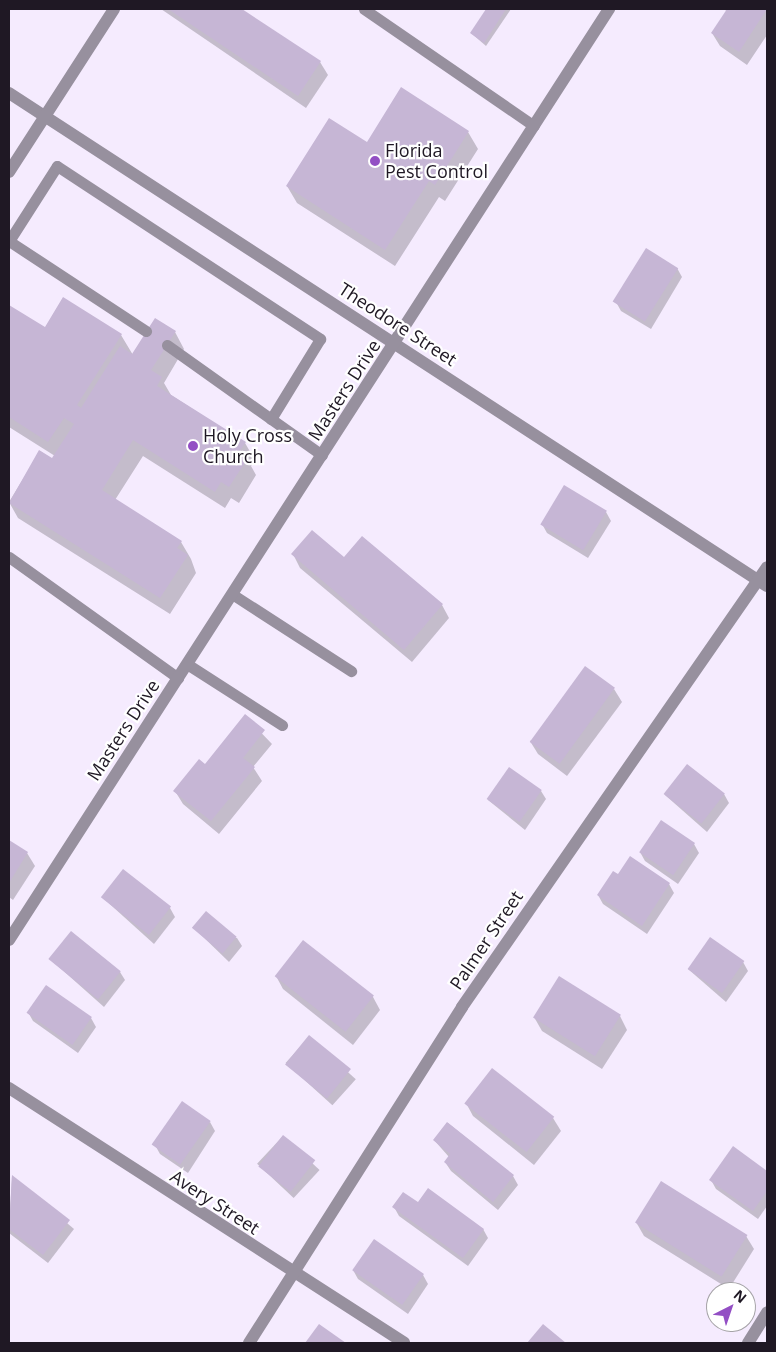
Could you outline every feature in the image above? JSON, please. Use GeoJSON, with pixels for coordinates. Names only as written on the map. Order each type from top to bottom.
{"type":"FeatureCollection","features":[{"type":"Feature","properties":{"kind":"street"},"geometry":{"type":"LineString","coordinates":[[9,172],[114,9]]}},
{"type":"Feature","properties":{"kind":"street","name":"Masters Drive"},"geometry":{"type":"LineString","coordinates":[[9,940],[396,342],[608,9]]}},
{"type":"Feature","properties":{"kind":"street","name":"Theodore Street"},"geometry":{"type":"LineString","coordinates":[[9,93],[396,342],[763,583]]}},
{"type":"Feature","properties":{"kind":"street","name":"Palmer Street"},"geometry":{"type":"LineString","coordinates":[[249,1343],[294,1275],[462,1007],[657,720],[763,583],[767,568]]}},
{"type":"Feature","properties":{"kind":"street","name":"Avery Street"},"geometry":{"type":"LineString","coordinates":[[9,1088],[294,1275],[404,1343]]}},
{"type":"Feature","properties":{"kind":"street"},"geometry":{"type":"LineString","coordinates":[[748,1343],[767,1312]]}},
{"type":"Feature","properties":{"kind":"lane"},"geometry":{"type":"LineString","coordinates":[[364,9],[534,126]]}},
{"type":"Feature","properties":{"kind":"lane"},"geometry":{"type":"LineString","coordinates":[[146,331],[9,241],[57,166],[320,340],[271,419]]}},
{"type":"Feature","properties":{"kind":"lane"},"geometry":{"type":"LineString","coordinates":[[167,345],[322,455]]}},
{"type":"Feature","properties":{"kind":"lane"},"geometry":{"type":"LineString","coordinates":[[9,557],[178,678]]}},
{"type":"Feature","properties":{"kind":"lane"},"geometry":{"type":"LineString","coordinates":[[232,594],[350,671]]}},
{"type":"Feature","properties":{"kind":"lane"},"geometry":{"type":"LineString","coordinates":[[187,664],[282,726]]}},
{"type":"Feature","properties":{"kind":"building"},"geometry":{"type":"Polygon","coordinates":[[[168,9],[242,9],[321,61],[298,96],[168,9]]]}},
{"type":"Feature","properties":{"kind":"building"},"geometry":{"type":"Polygon","coordinates":[[[486,9],[506,9],[484,43],[470,33],[486,9]]]}},
{"type":"Feature","properties":{"kind":"building"},"geometry":{"type":"Polygon","coordinates":[[[727,9],[767,9],[739,52],[711,33],[727,9]]]}},
{"type":"Feature","properties":{"kind":"building","name":"Florida Pest Control"},"geometry":{"type":"Polygon","coordinates":[[[401,87],[469,131],[435,185],[429,181],[385,250],[286,186],[329,118],[367,142],[401,87]]]}},
{"type":"Feature","properties":{"kind":"building"},"geometry":{"type":"Polygon","coordinates":[[[646,248],[678,268],[645,322],[613,301],[646,248]]]}},
{"type":"Feature","properties":{"kind":"building","name":"Holy Cross Church"},"geometry":{"type":"Polygon","coordinates":[[[63,297],[122,334],[77,405],[81,408],[120,346],[132,354],[155,318],[176,331],[151,370],[162,377],[157,386],[246,442],[239,452],[248,458],[229,487],[221,482],[215,492],[133,440],[102,490],[182,541],[177,548],[188,555],[160,598],[9,503],[39,450],[52,458],[74,424],[64,418],[48,442],[9,417],[9,305],[45,327],[63,297]]]}},
{"type":"Feature","properties":{"kind":"building"},"geometry":{"type":"Polygon","coordinates":[[[564,485],[607,511],[583,550],[540,524],[564,485]]]}},
{"type":"Feature","properties":{"kind":"building"},"geometry":{"type":"Polygon","coordinates":[[[312,530],[344,557],[362,536],[443,604],[404,650],[291,554],[312,530]]]}},
{"type":"Feature","properties":{"kind":"building"},"geometry":{"type":"Polygon","coordinates":[[[585,666],[615,688],[560,764],[530,742],[585,666]]]}},
{"type":"Feature","properties":{"kind":"building"},"geometry":{"type":"Polygon","coordinates":[[[245,714],[265,730],[243,758],[255,767],[211,821],[173,791],[199,759],[205,764],[245,714]]]}},
{"type":"Feature","properties":{"kind":"building"},"geometry":{"type":"Polygon","coordinates":[[[687,764],[725,794],[701,823],[664,794],[687,764]]]}},
{"type":"Feature","properties":{"kind":"building"},"geometry":{"type":"Polygon","coordinates":[[[509,767],[542,790],[519,822],[487,799],[509,767]]]}},
{"type":"Feature","properties":{"kind":"building"},"geometry":{"type":"Polygon","coordinates":[[[661,820],[695,843],[673,875],[639,852],[661,820]]]}},
{"type":"Feature","properties":{"kind":"building"},"geometry":{"type":"Polygon","coordinates":[[[9,840],[28,852],[9,883],[9,840]]]}},
{"type":"Feature","properties":{"kind":"building"},"geometry":{"type":"Polygon","coordinates":[[[630,856],[670,883],[642,926],[597,895],[613,871],[618,874],[630,856]]]}},
{"type":"Feature","properties":{"kind":"building"},"geometry":{"type":"Polygon","coordinates":[[[123,869],[171,907],[149,935],[101,897],[123,869]]]}},
{"type":"Feature","properties":{"kind":"building"},"geometry":{"type":"Polygon","coordinates":[[[206,911],[237,937],[223,954],[192,928],[206,911]]]}},
{"type":"Feature","properties":{"kind":"building"},"geometry":{"type":"Polygon","coordinates":[[[71,931],[121,971],[98,999],[48,959],[71,931]]]}},
{"type":"Feature","properties":{"kind":"building"},"geometry":{"type":"Polygon","coordinates":[[[710,937],[744,961],[722,993],[688,969],[710,937]]]}},
{"type":"Feature","properties":{"kind":"building"},"geometry":{"type":"Polygon","coordinates":[[[303,940],[374,995],[346,1032],[275,976],[303,940]]]}},
{"type":"Feature","properties":{"kind":"building"},"geometry":{"type":"Polygon","coordinates":[[[559,976],[621,1015],[595,1056],[533,1018],[559,976]]]}},
{"type":"Feature","properties":{"kind":"building"},"geometry":{"type":"Polygon","coordinates":[[[46,985],[92,1017],[72,1045],[26,1013],[46,985]]]}},
{"type":"Feature","properties":{"kind":"building"},"geometry":{"type":"Polygon","coordinates":[[[309,1035],[351,1069],[327,1099],[285,1065],[309,1035]]]}},
{"type":"Feature","properties":{"kind":"building"},"geometry":{"type":"Polygon","coordinates":[[[492,1068],[554,1117],[527,1152],[464,1103],[492,1068]]]}},
{"type":"Feature","properties":{"kind":"building"},"geometry":{"type":"Polygon","coordinates":[[[182,1101],[211,1121],[180,1164],[152,1144],[182,1101]]]}},
{"type":"Feature","properties":{"kind":"building"},"geometry":{"type":"Polygon","coordinates":[[[447,1122],[514,1175],[493,1202],[444,1162],[450,1154],[433,1140],[447,1122]]]}},
{"type":"Feature","properties":{"kind":"building"},"geometry":{"type":"Polygon","coordinates":[[[283,1135],[315,1160],[291,1192],[258,1167],[283,1135]]]}},
{"type":"Feature","properties":{"kind":"building"},"geometry":{"type":"Polygon","coordinates":[[[733,1146],[767,1171],[767,1191],[753,1211],[709,1180],[733,1146]]]}},
{"type":"Feature","properties":{"kind":"building"},"geometry":{"type":"Polygon","coordinates":[[[12,1175],[70,1220],[43,1255],[9,1229],[12,1175]]]}},
{"type":"Feature","properties":{"kind":"building"},"geometry":{"type":"Polygon","coordinates":[[[661,1181],[748,1235],[722,1277],[635,1223],[661,1181]]]}},
{"type":"Feature","properties":{"kind":"building"},"geometry":{"type":"Polygon","coordinates":[[[428,1188],[484,1229],[463,1258],[392,1207],[403,1192],[418,1202],[428,1188]]]}},
{"type":"Feature","properties":{"kind":"building"},"geometry":{"type":"Polygon","coordinates":[[[374,1239],[424,1274],[402,1305],[352,1270],[374,1239]]]}},
{"type":"Feature","properties":{"kind":"building"},"geometry":{"type":"Polygon","coordinates":[[[319,1324],[346,1343],[305,1343],[319,1324]]]}},
{"type":"Feature","properties":{"kind":"building"},"geometry":{"type":"Polygon","coordinates":[[[543,1324],[566,1343],[527,1343],[543,1324]]]}},
{"type":"Feature","properties":{"kind":"place","name":"Florida Pest Control"},"geometry":{"type":"Point","coordinates":[375,161]}},
{"type":"Feature","properties":{"kind":"place","name":"Holy Cross Church"},"geometry":{"type":"Point","coordinates":[193,446]}}]}
